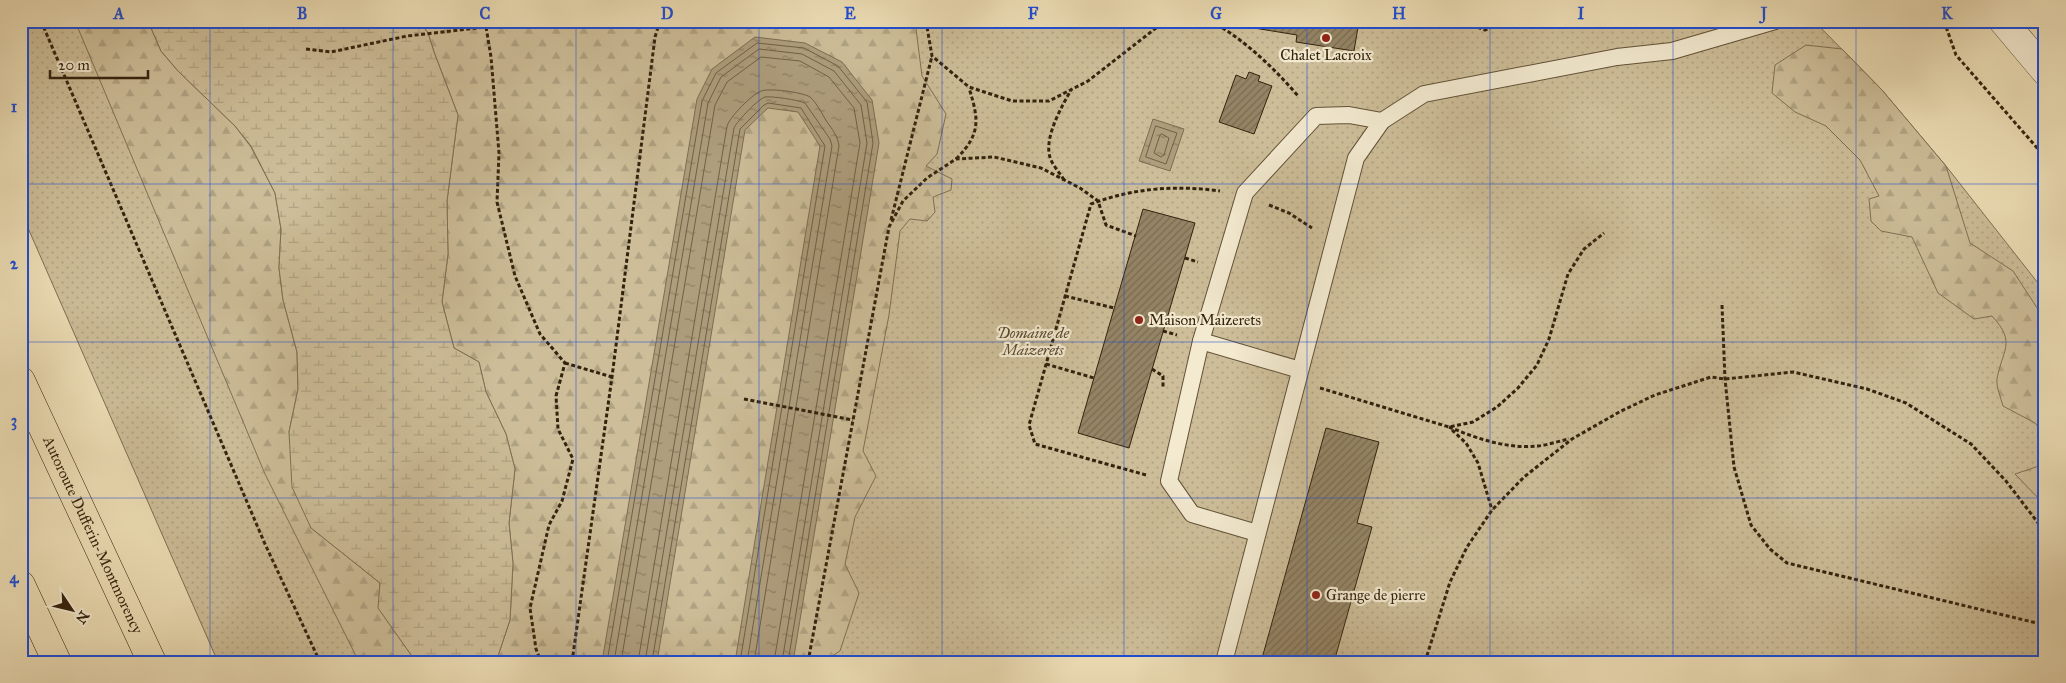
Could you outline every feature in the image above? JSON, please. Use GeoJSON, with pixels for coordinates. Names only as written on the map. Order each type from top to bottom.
{"type":"FeatureCollection","features":[{"type":"Feature","properties":{"kind":"highway","name":"Autoroute Dufferin-Montmorency"},"geometry":{"type":"LineString","coordinates":[[21,381],[152,662]]}},
{"type":"Feature","properties":{"kind":"highway"},"geometry":{"type":"LineString","coordinates":[[21,585],[57,662]]}},
{"type":"Feature","properties":{"kind":"street"},"geometry":{"type":"LineString","coordinates":[[2003,21],[2045,71]]}},
{"type":"Feature","properties":{"kind":"lane"},"geometry":{"type":"LineString","coordinates":[[1224,662],[1356,158],[1382,121],[1424,94],[1617,57],[1672,51],[1775,21]]}},
{"type":"Feature","properties":{"kind":"lane"},"geometry":{"type":"LineString","coordinates":[[1257,533],[1192,514],[1169,481],[1202,341],[1245,193],[1316,116],[1349,115],[1382,121]]}},
{"type":"Feature","properties":{"kind":"lane"},"geometry":{"type":"LineString","coordinates":[[1202,341],[1298,376]]}},
{"type":"Feature","properties":{"kind":"path"},"geometry":{"type":"LineString","coordinates":[[41,21],[265,544],[320,662]]}},
{"type":"Feature","properties":{"kind":"path"},"geometry":{"type":"LineString","coordinates":[[488,21],[486,27],[491,57],[499,152],[497,202],[515,276],[540,334],[565,363],[612,377]]}},
{"type":"Feature","properties":{"kind":"path"},"geometry":{"type":"LineString","coordinates":[[572,662],[612,377],[655,37],[660,21]]}},
{"type":"Feature","properties":{"kind":"path"},"geometry":{"type":"LineString","coordinates":[[808,662],[889,227],[932,56],[926,21]]}},
{"type":"Feature","properties":{"kind":"path"},"geometry":{"type":"LineString","coordinates":[[932,56],[968,87],[1012,101],[1050,101],[1088,80],[1165,21]]}},
{"type":"Feature","properties":{"kind":"path"},"geometry":{"type":"LineString","coordinates":[[1211,21],[1233,34],[1261,57],[1316,116]]}},
{"type":"Feature","properties":{"kind":"path"},"geometry":{"type":"LineString","coordinates":[[1459,21],[1485,30],[1507,21]]}},
{"type":"Feature","properties":{"kind":"path"},"geometry":{"type":"LineString","coordinates":[[1944,21],[1956,55],[2045,157]]}},
{"type":"Feature","properties":{"kind":"path"},"geometry":{"type":"LineString","coordinates":[[306,49],[331,52],[407,36],[486,27]]}},
{"type":"Feature","properties":{"kind":"path"},"geometry":{"type":"LineString","coordinates":[[889,227],[903,201],[927,178],[956,159],[968,146],[976,131],[976,112],[968,87]]}},
{"type":"Feature","properties":{"kind":"path"},"geometry":{"type":"LineString","coordinates":[[1064,180],[1050,158],[1050,138],[1056,117],[1071,89]]}},
{"type":"Feature","properties":{"kind":"path"},"geometry":{"type":"LineString","coordinates":[[956,159],[994,157],[1041,168],[1098,201],[1106,225],[1136,236]]}},
{"type":"Feature","properties":{"kind":"path"},"geometry":{"type":"LineString","coordinates":[[1169,481],[1035,444],[1029,425],[1091,204],[1113,196],[1163,188],[1191,187],[1245,193],[1289,213],[1311,227],[1331,252]]}},
{"type":"Feature","properties":{"kind":"path"},"geometry":{"type":"LineString","coordinates":[[1450,427],[1473,422],[1496,407],[1518,388],[1537,365],[1549,339],[1568,274],[1584,249],[1604,233]]}},
{"type":"Feature","properties":{"kind":"path"},"geometry":{"type":"LineString","coordinates":[[1065,296],[1114,308]]}},
{"type":"Feature","properties":{"kind":"path"},"geometry":{"type":"LineString","coordinates":[[1722,305],[1725,379],[1734,467],[1751,525],[1770,549],[1787,564],[2045,625]]}},
{"type":"Feature","properties":{"kind":"path"},"geometry":{"type":"LineString","coordinates":[[541,662],[536,649],[530,608],[550,525],[562,500],[573,458],[558,429],[556,396],[565,363]]}},
{"type":"Feature","properties":{"kind":"path"},"geometry":{"type":"LineString","coordinates":[[1046,364],[1094,378]]}},
{"type":"Feature","properties":{"kind":"path"},"geometry":{"type":"LineString","coordinates":[[1425,662],[1450,582],[1467,547],[1492,510],[1524,477],[1572,439],[1655,395],[1711,377],[1725,379],[1793,372],[1867,389],[1906,403],[1971,444],[2006,481],[2045,532]]}},
{"type":"Feature","properties":{"kind":"path"},"geometry":{"type":"LineString","coordinates":[[1298,376],[1450,427],[1484,441],[1507,445],[1537,446],[1572,439]]}},
{"type":"Feature","properties":{"kind":"path"},"geometry":{"type":"LineString","coordinates":[[744,399],[853,420]]}},
{"type":"Feature","properties":{"kind":"path"},"geometry":{"type":"LineString","coordinates":[[1450,427],[1466,443],[1478,463],[1492,510]]}},
{"type":"Feature","properties":{"kind":"green space","name":"Domaine de Maizerets"},"geometry":{"type":"Polygon","coordinates":[[[21,21],[1814,21],[1882,90],[1946,166],[2045,292],[2045,662],[218,662],[21,212],[21,21]]]}},
{"type":"Feature","properties":{"kind":"green space"},"geometry":{"type":"Polygon","coordinates":[[[75,21],[148,21],[161,51],[178,71],[235,126],[251,147],[275,193],[281,229],[279,268],[283,300],[297,352],[298,389],[289,432],[311,528],[380,583],[379,608],[416,662],[359,662],[265,474],[75,21]]]}},
{"type":"Feature","properties":{"kind":"green space"},"geometry":{"type":"Polygon","coordinates":[[[148,21],[419,21],[428,33],[458,115],[447,201],[448,254],[442,302],[454,348],[479,362],[486,392],[506,434],[515,469],[509,523],[513,563],[510,620],[496,662],[416,662],[378,608],[380,583],[311,528],[292,487],[289,432],[298,389],[297,352],[283,300],[279,268],[281,229],[275,193],[251,146],[235,126],[178,71],[161,51],[148,21]]]}},
{"type":"Feature","properties":{"kind":"green space"},"geometry":{"type":"Polygon","coordinates":[[[419,21],[915,21],[922,76],[946,114],[937,154],[926,166],[952,179],[951,190],[933,197],[935,212],[927,221],[910,219],[900,231],[889,315],[863,451],[876,476],[855,517],[845,564],[859,593],[840,651],[823,662],[496,662],[510,620],[513,563],[509,523],[515,469],[506,434],[486,392],[479,362],[454,348],[442,302],[448,254],[447,201],[458,115],[428,33],[419,21]]]}},
{"type":"Feature","properties":{"kind":"green space"},"geometry":{"type":"Polygon","coordinates":[[[1806,45],[1842,49],[1882,90],[1946,166],[1970,243],[2013,271],[2045,320],[2045,435],[2035,423],[2003,406],[1997,379],[2006,347],[2006,340],[2000,325],[1992,316],[1974,319],[1938,293],[1912,237],[1881,231],[1871,221],[1869,199],[1879,196],[1860,160],[1826,126],[1795,112],[1772,93],[1775,65],[1806,45]]]}},
{"type":"Feature","properties":{"kind":"green space"},"geometry":{"type":"Polygon","coordinates":[[[2045,464],[2045,509],[2043,503],[2015,474],[2045,464]]]}},
{"type":"Feature","properties":{"kind":"water"},"geometry":{"type":"Polygon","coordinates":[[[755,37],[805,43],[842,62],[872,100],[879,143],[793,662],[735,662],[820,146],[798,112],[768,108],[745,130],[657,662],[602,662],[697,99],[712,69],[755,37]]]}},
{"type":"Feature","properties":{"kind":"water"},"geometry":{"type":"Polygon","coordinates":[[[1153,119],[1184,129],[1170,171],[1139,161],[1153,119]]]}},
{"type":"Feature","properties":{"kind":"building","name":"Chalet Lacroix"},"geometry":{"type":"Polygon","coordinates":[[[1255,21],[1359,21],[1354,51],[1296,42],[1297,35],[1254,28],[1255,21]]]}},
{"type":"Feature","properties":{"kind":"building"},"geometry":{"type":"Polygon","coordinates":[[[1249,72],[1260,76],[1258,81],[1272,86],[1254,134],[1219,122],[1236,75],[1246,79],[1249,72]]]}},
{"type":"Feature","properties":{"kind":"building","name":"Maison Maizerets"},"geometry":{"type":"Polygon","coordinates":[[[1143,209],[1195,223],[1129,448],[1078,433],[1143,209]]]}},
{"type":"Feature","properties":{"kind":"building","name":"Grange de pierre"},"geometry":{"type":"Polygon","coordinates":[[[1326,428],[1379,442],[1357,523],[1372,527],[1334,662],[1261,662],[1326,428]]]}},
{"type":"Feature","properties":{"kind":"place","name":"Chalet Lacroix"},"geometry":{"type":"Point","coordinates":[1326,38]}},
{"type":"Feature","properties":{"kind":"place","name":"Maison Maizerets"},"geometry":{"type":"Point","coordinates":[1139,320]}},
{"type":"Feature","properties":{"kind":"place","name":"Grange de pierre"},"geometry":{"type":"Point","coordinates":[1316,595]}}]}
